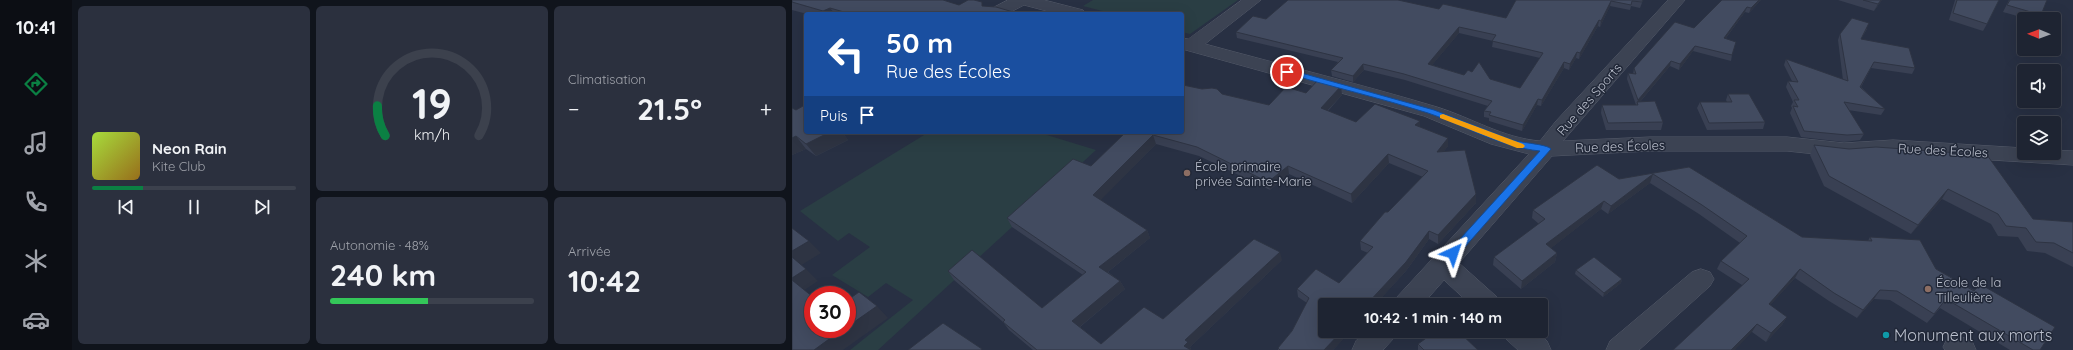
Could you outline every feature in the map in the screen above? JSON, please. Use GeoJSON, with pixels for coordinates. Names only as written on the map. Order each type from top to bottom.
{"type":"FeatureCollection","features":[{"type":"Feature","properties":{"kind":"street"},"geometry":{"type":"LineString","coordinates":[[999,12],[1020,0]]}},
{"type":"Feature","properties":{"kind":"street"},"geometry":{"type":"LineString","coordinates":[[1025,0],[1070,12]]}},
{"type":"Feature","properties":{"kind":"street"},"geometry":{"type":"LineString","coordinates":[[1186,45],[1253,0]]}},
{"type":"Feature","properties":{"kind":"street","name":"Rue des Sports"},"geometry":{"type":"LineString","coordinates":[[1412,298],[1547,149],[1563,126],[1677,0]]}},
{"type":"Feature","properties":{"kind":"street","name":"Rue des Écoles"},"geometry":{"type":"LineString","coordinates":[[1186,45],[1418,108],[1525,147],[1547,149],[1650,144],[1805,144],[1828,150],[1868,150],[1893,146],[2073,158]]}},
{"type":"Feature","properties":{"kind":"street"},"geometry":{"type":"LineString","coordinates":[[1444,264],[1480,298]]}},
{"type":"Feature","properties":{"kind":"street"},"geometry":{"type":"LineString","coordinates":[[1620,350],[1701,279]]}},
{"type":"Feature","properties":{"kind":"street"},"geometry":{"type":"LineString","coordinates":[[1366,350],[1377,338]]}},
{"type":"Feature","properties":{"kind":"street"},"geometry":{"type":"LineString","coordinates":[[1524,338],[1537,350]]}},
{"type":"Feature","properties":{"kind":"shaded area"},"geometry":{"type":"Polygon","coordinates":[[[1093,0],[1238,0],[1190,34],[1184,32],[1184,12],[1106,12],[1083,6],[1093,0]]]}},
{"type":"Feature","properties":{"kind":"shaded area"},"geometry":{"type":"Polygon","coordinates":[[[926,134],[1044,134],[1096,150],[878,350],[850,350],[913,300],[886,283],[868,297],[856,290],[856,286],[850,286],[832,275],[870,247],[849,233],[838,241],[800,211],[926,134]]]}},
{"type":"Feature","properties":{"kind":"building"},"geometry":{"type":"Polygon","coordinates":[[[792,0],[943,0],[959,5],[968,0],[974,0],[982,2],[982,6],[996,7],[1013,12],[844,12],[830,8],[823,11],[792,2],[792,0]]]}},
{"type":"Feature","properties":{"kind":"building"},"geometry":{"type":"Polygon","coordinates":[[[1288,0],[1398,0],[1439,9],[1443,4],[1506,18],[1516,0],[1643,0],[1642,2],[1632,1],[1631,5],[1611,1],[1601,21],[1599,20],[1580,53],[1577,52],[1570,64],[1564,62],[1542,100],[1538,99],[1523,125],[1489,115],[1491,112],[1484,111],[1492,101],[1404,74],[1363,64],[1353,76],[1331,70],[1343,58],[1236,32],[1253,16],[1266,19],[1288,0]],[[1459,27],[1428,64],[1464,75],[1468,70],[1472,72],[1479,62],[1490,79],[1520,88],[1543,53],[1492,41],[1496,35],[1459,27]]]}},
{"type":"Feature","properties":{"kind":"building"},"geometry":{"type":"Polygon","coordinates":[[[1722,0],[1759,0],[1751,8],[1747,7],[1724,38],[1736,42],[1732,55],[1695,46],[1680,64],[1671,61],[1638,100],[1628,73],[1636,74],[1634,68],[1675,22],[1694,28],[1722,0]]]}},
{"type":"Feature","properties":{"kind":"building"},"geometry":{"type":"Polygon","coordinates":[[[1863,0],[1881,0],[1878,4],[1863,0]]]}},
{"type":"Feature","properties":{"kind":"building"},"geometry":{"type":"Polygon","coordinates":[[[1957,0],[1999,0],[1987,24],[1953,13],[1957,0]]]}},
{"type":"Feature","properties":{"kind":"building"},"geometry":{"type":"Polygon","coordinates":[[[2010,0],[2047,0],[2042,12],[2031,12],[2007,5],[2010,0]]]}},
{"type":"Feature","properties":{"kind":"building"},"geometry":{"type":"Polygon","coordinates":[[[1852,18],[1869,23],[1861,39],[1909,48],[1915,68],[1874,62],[1860,87],[1885,109],[1844,102],[1864,134],[1847,135],[1804,131],[1793,106],[1798,107],[1794,100],[1799,100],[1788,81],[1798,82],[1786,59],[1848,81],[1840,34],[1852,18]]]}},
{"type":"Feature","properties":{"kind":"building"},"geometry":{"type":"Polygon","coordinates":[[[1318,80],[1341,86],[1321,108],[1356,122],[1375,104],[1420,121],[1415,125],[1448,138],[1437,152],[1465,150],[1476,194],[1438,235],[1429,231],[1406,262],[1373,298],[1318,298],[1318,338],[1335,338],[1324,350],[1280,350],[1278,348],[1292,331],[1309,298],[1297,289],[1316,269],[1339,283],[1373,247],[1360,241],[1385,212],[1388,212],[1428,171],[1388,154],[1351,194],[1288,166],[1268,182],[1197,147],[1153,135],[1093,195],[1147,230],[1099,267],[1120,281],[1072,321],[1101,344],[1144,307],[1163,319],[1254,239],[1280,252],[1185,340],[1188,342],[1184,346],[1191,350],[1037,350],[1003,322],[1005,320],[948,271],[972,250],[1042,308],[1086,272],[1007,218],[1073,159],[1091,166],[1124,134],[1184,134],[1184,85],[1202,89],[1217,89],[1222,94],[1269,105],[1286,87],[1306,93],[1318,80]]]}},
{"type":"Feature","properties":{"kind":"building"},"geometry":{"type":"Polygon","coordinates":[[[1728,94],[1749,94],[1765,122],[1709,123],[1700,102],[1732,102],[1728,94]]]}},
{"type":"Feature","properties":{"kind":"building"},"geometry":{"type":"Polygon","coordinates":[[[1655,101],[1663,122],[1608,123],[1602,105],[1638,105],[1637,102],[1655,101]]]}},
{"type":"Feature","properties":{"kind":"building"},"geometry":{"type":"Polygon","coordinates":[[[804,107],[804,134],[826,134],[806,144],[796,136],[792,138],[792,108],[796,110],[804,107]]]}},
{"type":"Feature","properties":{"kind":"building"},"geometry":{"type":"Polygon","coordinates":[[[1814,145],[1849,149],[1876,147],[1987,155],[2033,219],[2073,222],[2073,253],[2054,243],[2036,242],[2026,228],[2006,226],[1998,214],[1948,189],[1918,225],[1829,176],[1814,145]]]}},
{"type":"Feature","properties":{"kind":"building"},"geometry":{"type":"Polygon","coordinates":[[[1597,165],[1619,179],[1689,167],[1802,237],[1872,241],[1870,237],[1920,240],[1936,269],[1974,291],[1980,284],[2055,327],[2040,350],[2033,350],[1946,299],[1934,314],[1897,291],[1880,290],[1863,310],[1834,293],[1800,269],[1769,304],[1787,317],[1771,333],[1757,324],[1731,350],[1673,350],[1749,279],[1721,261],[1747,236],[1653,174],[1611,206],[1604,201],[1546,244],[1557,253],[1522,281],[1494,257],[1545,219],[1533,210],[1597,165]]]}},
{"type":"Feature","properties":{"kind":"building"},"geometry":{"type":"Polygon","coordinates":[[[792,228],[809,241],[792,251],[792,228]]]}},
{"type":"Feature","properties":{"kind":"building"},"geometry":{"type":"Polygon","coordinates":[[[792,257],[806,269],[792,278],[792,257]]]}},
{"type":"Feature","properties":{"kind":"building"},"geometry":{"type":"Polygon","coordinates":[[[1594,257],[1622,279],[1604,293],[1576,270],[1594,257]]]}},
{"type":"Feature","properties":{"kind":"building"},"geometry":{"type":"Polygon","coordinates":[[[792,280],[804,290],[804,338],[831,338],[814,350],[792,350],[792,280]]]}},
{"type":"Feature","properties":{"kind":"building"},"geometry":{"type":"Polygon","coordinates":[[[859,292],[877,306],[856,321],[856,294],[859,292]]]}},
{"type":"Feature","properties":{"kind":"building"},"geometry":{"type":"Polygon","coordinates":[[[943,323],[982,349],[908,350],[943,323]]]}},
{"type":"Feature","properties":{"kind":"building"},"geometry":{"type":"Polygon","coordinates":[[[1426,338],[1465,338],[1478,350],[1424,350],[1418,344],[1426,338]]]}},
{"type":"Feature","properties":{"kind":"slow traffic"},"geometry":{"type":"LineString","coordinates":[[1443,116],[1498,139],[1520,146]]}},
{"type":"Feature","properties":{"kind":"place","name":"École primaire privée Sainte-Marie"},"geometry":{"type":"Point","coordinates":[1187,173]}},
{"type":"Feature","properties":{"kind":"place","name":"École de la Tilleulière"},"geometry":{"type":"Point","coordinates":[1928,289]}},
{"type":"Feature","properties":{"kind":"place","name":"Monument aux morts"},"geometry":{"type":"Point","coordinates":[1886,335]}},
{"type":"Feature","properties":{"kind":"route"},"geometry":{"type":"LineString","coordinates":[[1287,72],[1431,112],[1498,139],[1525,147],[1547,149],[1453,253]]}}]}
